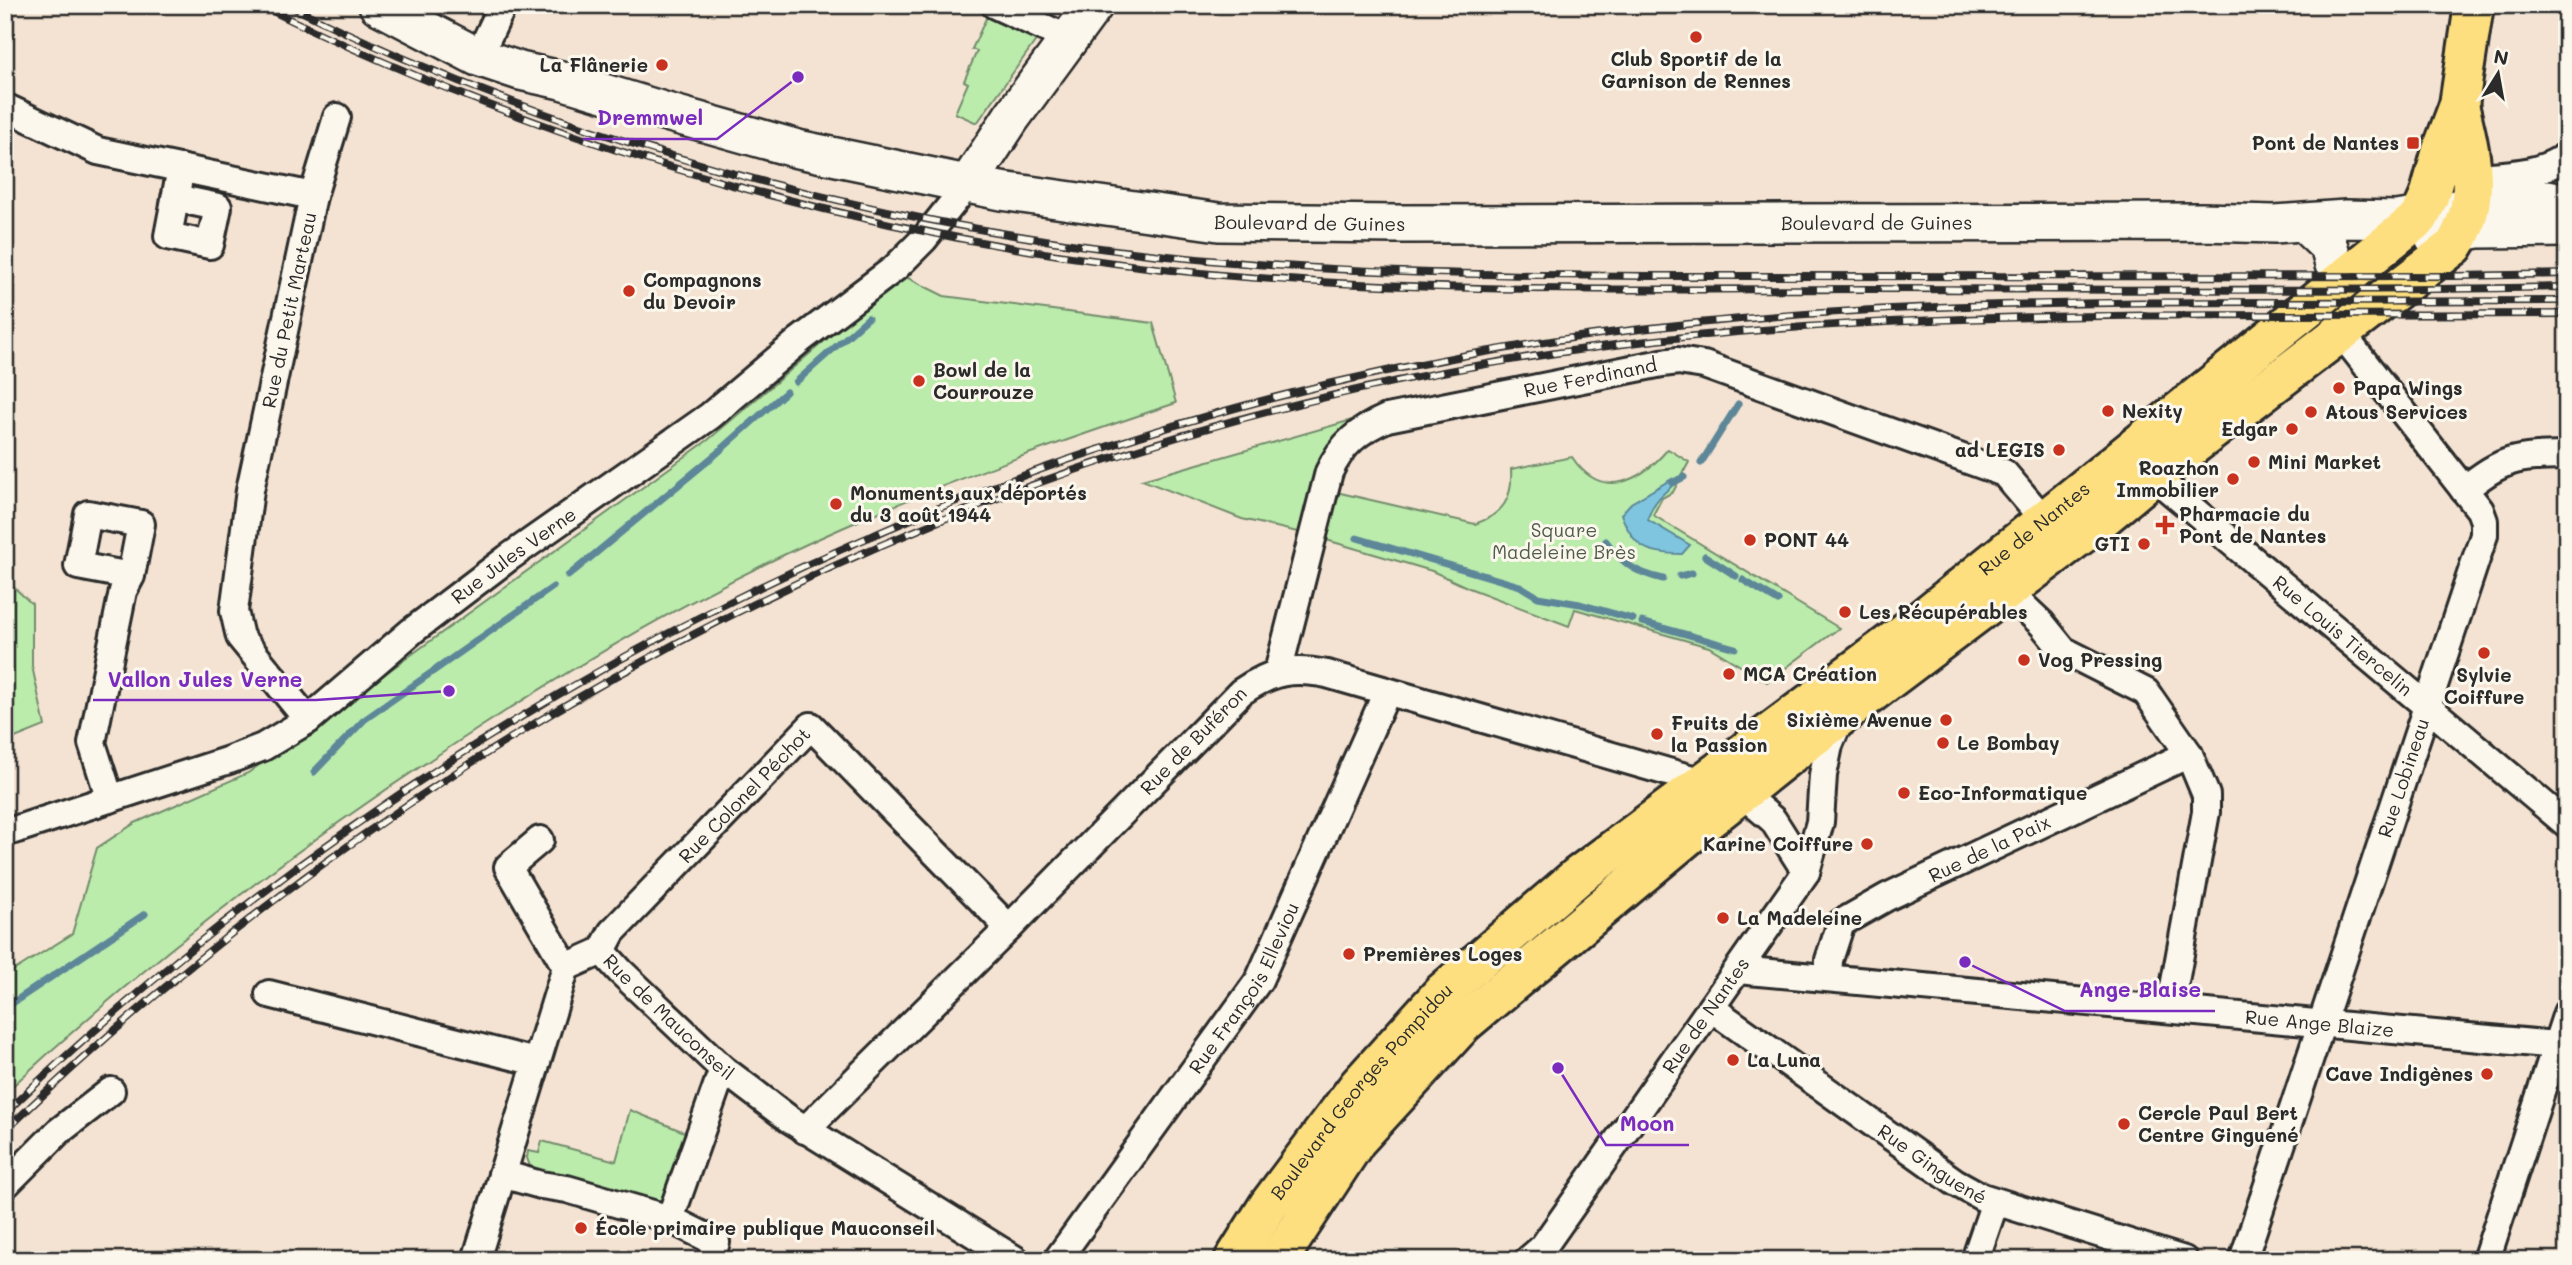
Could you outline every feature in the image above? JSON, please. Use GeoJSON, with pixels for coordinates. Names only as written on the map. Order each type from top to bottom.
{"type":"FeatureCollection","features":[{"type":"Feature","properties":{"kind":"main road"},"geometry":{"type":"LineString","coordinates":[[2406,228],[2430,197],[2442,150],[2459,105],[2474,5]]}},
{"type":"Feature","properties":{"kind":"main road"},"geometry":{"type":"LineString","coordinates":[[2459,105],[2468,205]]}},
{"type":"Feature","properties":{"kind":"main road","name":"Rue de Nantes"},"geometry":{"type":"LineString","coordinates":[[1741,793],[2439,259],[2454,246],[2468,205]]}},
{"type":"Feature","properties":{"kind":"main road","name":"Rue de Nantes"},"geometry":{"type":"LineString","coordinates":[[1702,782],[1911,628],[2406,228]]}},
{"type":"Feature","properties":{"kind":"main road","name":"Boulevard Georges Pompidou"},"geometry":{"type":"LineString","coordinates":[[1234,1260],[1268,1206],[1359,1084],[1443,992],[1582,873],[1702,782]]}},
{"type":"Feature","properties":{"kind":"main road","name":"Boulevard Georges Pompidou"},"geometry":{"type":"LineString","coordinates":[[1278,1260],[1356,1141],[1464,1023],[1741,793]]}},
{"type":"Feature","properties":{"kind":"street","name":"Boulevard de Guines"},"geometry":{"type":"LineString","coordinates":[[378,5],[478,57],[798,149],[968,184],[1131,211],[1243,223],[2203,222],[2406,228]]}},
{"type":"Feature","properties":{"kind":"street"},"geometry":{"type":"LineString","coordinates":[[478,57],[503,5]]}},
{"type":"Feature","properties":{"kind":"street"},"geometry":{"type":"LineString","coordinates":[[995,5],[1069,39]]}},
{"type":"Feature","properties":{"kind":"street"},"geometry":{"type":"LineString","coordinates":[[968,184],[1011,118],[1094,5]]}},
{"type":"Feature","properties":{"kind":"street","name":"Rue du Petit Marteau"},"geometry":{"type":"LineString","coordinates":[[5,107],[98,151],[313,196],[250,490],[234,611],[240,638],[308,720]]}},
{"type":"Feature","properties":{"kind":"street"},"geometry":{"type":"LineString","coordinates":[[313,196],[337,117]]}},
{"type":"Feature","properties":{"kind":"street"},"geometry":{"type":"LineString","coordinates":[[2468,205],[2527,171],[2564,158],[2560,186],[2567,197]]}},
{"type":"Feature","properties":{"kind":"street"},"geometry":{"type":"LineString","coordinates":[[175,198],[181,168]]}},
{"type":"Feature","properties":{"kind":"street","name":"Rue Jules Verne"},"geometry":{"type":"LineString","coordinates":[[5,833],[263,747],[308,720],[412,631],[508,558],[710,416],[800,340],[895,268],[924,239],[968,184]]}},
{"type":"Feature","properties":{"kind":"street"},"geometry":{"type":"LineString","coordinates":[[2406,228],[2482,201],[2547,199],[2567,203]]}},
{"type":"Feature","properties":{"kind":"street"},"geometry":{"type":"LineString","coordinates":[[2468,205],[2478,229],[2567,228]]}},
{"type":"Feature","properties":{"kind":"street","name":"Boulevard de Guines"},"geometry":{"type":"LineString","coordinates":[[2274,224],[2309,229],[2342,238],[2406,228]]}},
{"type":"Feature","properties":{"kind":"street"},"geometry":{"type":"LineString","coordinates":[[2309,229],[2329,247],[2339,282]]}},
{"type":"Feature","properties":{"kind":"street","name":"Rue Lobineau"},"geometry":{"type":"LineString","coordinates":[[2243,1260],[2484,535],[2484,521],[2480,510],[2341,333]]}},
{"type":"Feature","properties":{"kind":"street","name":"Rue Ferdinand"},"geometry":{"type":"LineString","coordinates":[[1278,672],[1329,472],[1344,445],[1357,433],[1387,418],[1662,363],[1678,361],[1704,365],[2004,473],[2044,520]]}},
{"type":"Feature","properties":{"kind":"street"},"geometry":{"type":"LineString","coordinates":[[2464,490],[2491,468],[2505,461],[2520,457],[2567,456]]}},
{"type":"Feature","properties":{"kind":"street","name":"Rue Louis Tiercelin"},"geometry":{"type":"LineString","coordinates":[[2153,476],[2567,824]]}},
{"type":"Feature","properties":{"kind":"street"},"geometry":{"type":"LineString","coordinates":[[110,799],[93,743],[123,591],[131,576]]}},
{"type":"Feature","properties":{"kind":"street"},"geometry":{"type":"LineString","coordinates":[[2006,590],[2042,624],[2063,650],[2146,692],[2189,754],[2206,794],[2206,812],[2170,1009]]}},
{"type":"Feature","properties":{"kind":"street","name":"Rue de Buféron"},"geometry":{"type":"LineString","coordinates":[[805,1130],[1241,692],[1260,679],[1278,672],[1312,671],[1702,782]]}},
{"type":"Feature","properties":{"kind":"street","name":"Rue François Elleviou"},"geometry":{"type":"LineString","coordinates":[[1057,1260],[1259,980],[1387,692]]}},
{"type":"Feature","properties":{"kind":"street","name":"Rue de Nantes"},"geometry":{"type":"LineString","coordinates":[[1528,1260],[1543,1247],[1806,872],[1820,821],[1829,745],[1843,714]]}},
{"type":"Feature","properties":{"kind":"street","name":"Rue Colonel Péchot"},"geometry":{"type":"LineString","coordinates":[[602,951],[612,932],[811,726],[1009,928]]}},
{"type":"Feature","properties":{"kind":"street","name":"Rue de la Paix"},"geometry":{"type":"LineString","coordinates":[[1828,977],[1829,960],[1841,923],[1887,897],[2189,754]]}},
{"type":"Feature","properties":{"kind":"street"},"geometry":{"type":"LineString","coordinates":[[1702,782],[1741,793],[1773,820],[1806,872]]}},
{"type":"Feature","properties":{"kind":"street"},"geometry":{"type":"LineString","coordinates":[[476,1260],[566,967],[508,867],[540,840]]}},
{"type":"Feature","properties":{"kind":"street","name":"Rue de Mauconseil"},"geometry":{"type":"LineString","coordinates":[[566,967],[602,951],[723,1069],[805,1130],[1016,1260]]}},
{"type":"Feature","properties":{"kind":"street","name":"Rue Ange Blaize"},"geometry":{"type":"LineString","coordinates":[[1738,970],[2561,1045]]}},
{"type":"Feature","properties":{"kind":"street"},"geometry":{"type":"LineString","coordinates":[[269,994],[536,1062]]}},
{"type":"Feature","properties":{"kind":"street","name":"Rue Ginguené"},"geometry":{"type":"LineString","coordinates":[[1711,1008],[1955,1182],[1995,1202],[2116,1237],[2183,1260]]}},
{"type":"Feature","properties":{"kind":"street"},"geometry":{"type":"LineString","coordinates":[[2486,1260],[2561,1045],[2567,1013]]}},
{"type":"Feature","properties":{"kind":"street"},"geometry":{"type":"LineString","coordinates":[[670,1219],[723,1069]]}},
{"type":"Feature","properties":{"kind":"street"},"geometry":{"type":"LineString","coordinates":[[5,1185],[58,1132],[111,1091]]}},
{"type":"Feature","properties":{"kind":"street"},"geometry":{"type":"LineString","coordinates":[[502,1174],[567,1189],[670,1219],[716,1242],[711,1260]]}},
{"type":"Feature","properties":{"kind":"street"},"geometry":{"type":"LineString","coordinates":[[1975,1260],[1995,1202]]}},
{"type":"Feature","properties":{"kind":"green space"},"geometry":{"type":"Polygon","coordinates":[[[987,16],[1037,39],[977,123],[955,113],[968,83],[964,81],[977,51],[972,49],[987,16]]]}},
{"type":"Feature","properties":{"kind":"green space"},"geometry":{"type":"Polygon","coordinates":[[[902,275],[944,296],[1153,323],[1176,403],[1006,462],[840,529],[692,601],[596,655],[456,743],[280,865],[112,997],[5,1093],[5,976],[72,934],[97,848],[135,823],[248,773],[708,440],[902,275]]]}},
{"type":"Feature","properties":{"kind":"green space"},"geometry":{"type":"Polygon","coordinates":[[[1359,418],[1340,432],[1325,452],[1302,533],[1242,519],[1142,480],[1359,418]]]}},
{"type":"Feature","properties":{"kind":"green space","name":"Square Madeleine Brès"},"geometry":{"type":"Polygon","coordinates":[[[1668,449],[1689,462],[1673,492],[1662,498],[1653,515],[1839,628],[1767,682],[1709,647],[1575,609],[1569,626],[1432,571],[1323,539],[1336,492],[1475,524],[1493,515],[1504,504],[1510,489],[1511,469],[1572,457],[1583,471],[1595,479],[1607,483],[1620,482],[1645,471],[1668,449]]]}},
{"type":"Feature","properties":{"kind":"green space"},"geometry":{"type":"Polygon","coordinates":[[[5,579],[32,604],[32,666],[45,726],[5,742],[5,579]]]}},
{"type":"Feature","properties":{"kind":"green space"},"geometry":{"type":"Polygon","coordinates":[[[630,1110],[687,1133],[660,1206],[531,1169],[527,1158],[528,1151],[539,1153],[542,1141],[616,1161],[630,1110]]]}},
{"type":"Feature","properties":{"kind":"water"},"geometry":{"type":"Polygon","coordinates":[[[1672,479],[1671,487],[1660,497],[1648,520],[1690,545],[1682,554],[1659,553],[1643,547],[1631,535],[1621,514],[1631,503],[1672,479]]]}},
{"type":"Feature","properties":{"kind":"waterway"},"geometry":{"type":"LineString","coordinates":[[796,382],[868,318]]}},
{"type":"Feature","properties":{"kind":"waterway"},"geometry":{"type":"LineString","coordinates":[[568,576],[715,455],[786,392]]}},
{"type":"Feature","properties":{"kind":"waterway"},"geometry":{"type":"LineString","coordinates":[[1701,463],[1738,404]]}},
{"type":"Feature","properties":{"kind":"waterway"},"geometry":{"type":"LineString","coordinates":[[1672,483],[1684,477]]}},
{"type":"Feature","properties":{"kind":"waterway"},"geometry":{"type":"LineString","coordinates":[[1357,538],[1520,586],[1538,597],[1580,604],[1633,619]]}},
{"type":"Feature","properties":{"kind":"waterway"},"geometry":{"type":"LineString","coordinates":[[1606,541],[1630,566],[1663,579]]}},
{"type":"Feature","properties":{"kind":"waterway"},"geometry":{"type":"LineString","coordinates":[[1705,556],[1736,576]]}},
{"type":"Feature","properties":{"kind":"waterway"},"geometry":{"type":"LineString","coordinates":[[1680,576],[1692,573]]}},
{"type":"Feature","properties":{"kind":"waterway"},"geometry":{"type":"LineString","coordinates":[[1743,580],[1778,601]]}},
{"type":"Feature","properties":{"kind":"waterway"},"geometry":{"type":"LineString","coordinates":[[314,772],[364,720],[553,587]]}},
{"type":"Feature","properties":{"kind":"waterway"},"geometry":{"type":"LineString","coordinates":[[1642,622],[1735,648]]}},
{"type":"Feature","properties":{"kind":"waterway"},"geometry":{"type":"LineString","coordinates":[[5,1008],[145,914]]}},
{"type":"Feature","properties":{"kind":"railway"},"geometry":{"type":"LineString","coordinates":[[260,5],[374,58],[490,105],[608,147],[728,184],[850,215],[972,241],[1096,261],[1302,281],[1464,288],[2306,290],[2567,287]]}},
{"type":"Feature","properties":{"kind":"railway"},"geometry":{"type":"LineString","coordinates":[[288,5],[476,88],[572,124],[670,155],[869,207],[970,227],[1154,255],[1320,268],[1569,276],[2567,274]]}},
{"type":"Feature","properties":{"kind":"railway"},"geometry":{"type":"LineString","coordinates":[[5,1113],[174,963],[353,827],[541,705],[737,598],[942,507],[1153,432],[1370,375],[1593,335],[1763,317],[2018,305],[2567,301]]}},
{"type":"Feature","properties":{"kind":"railway"},"geometry":{"type":"LineString","coordinates":[[5,1131],[173,981],[352,843],[540,720],[737,612],[941,520],[1152,445],[1370,387],[1592,348],[1765,330],[2026,317],[2567,314]]}},
{"type":"Feature","properties":{"kind":"place","name":"Club Sportif de la Garnison de Rennes"},"geometry":{"type":"Point","coordinates":[1696,37]}},
{"type":"Feature","properties":{"kind":"place","name":"La Flânerie"},"geometry":{"type":"Point","coordinates":[662,65]}},
{"type":"Feature","properties":{"kind":"place","name":"Dremmwel"},"geometry":{"type":"Point","coordinates":[798,77]}},
{"type":"Feature","properties":{"kind":"place","name":"Pont de Nantes"},"geometry":{"type":"Point","coordinates":[2413,143]}},
{"type":"Feature","properties":{"kind":"place","name":"Compagnons du Devoir"},"geometry":{"type":"Point","coordinates":[629,291]}},
{"type":"Feature","properties":{"kind":"place","name":"Bowl de la Courrouze"},"geometry":{"type":"Point","coordinates":[919,381]}},
{"type":"Feature","properties":{"kind":"place","name":"Papa Wings"},"geometry":{"type":"Point","coordinates":[2339,388]}},
{"type":"Feature","properties":{"kind":"place","name":"Nexity"},"geometry":{"type":"Point","coordinates":[2108,411]}},
{"type":"Feature","properties":{"kind":"place","name":"Atous Services"},"geometry":{"type":"Point","coordinates":[2311,412]}},
{"type":"Feature","properties":{"kind":"place","name":"Edgar"},"geometry":{"type":"Point","coordinates":[2292,429]}},
{"type":"Feature","properties":{"kind":"place","name":"ad LEGIS"},"geometry":{"type":"Point","coordinates":[2059,450]}},
{"type":"Feature","properties":{"kind":"place","name":"Mini Market"},"geometry":{"type":"Point","coordinates":[2254,462]}},
{"type":"Feature","properties":{"kind":"place","name":"Roazhon Immobilier"},"geometry":{"type":"Point","coordinates":[2233,479]}},
{"type":"Feature","properties":{"kind":"place","name":"Monuments aux déportés du 3 août 1944"},"geometry":{"type":"Point","coordinates":[836,504]}},
{"type":"Feature","properties":{"kind":"place","name":"Pharmacie du Pont de Nantes"},"geometry":{"type":"Point","coordinates":[2165,525]}},
{"type":"Feature","properties":{"kind":"place","name":"PONT 44"},"geometry":{"type":"Point","coordinates":[1750,540]}},
{"type":"Feature","properties":{"kind":"place","name":"GTI"},"geometry":{"type":"Point","coordinates":[2144,544]}},
{"type":"Feature","properties":{"kind":"place","name":"Les Récupérables"},"geometry":{"type":"Point","coordinates":[1845,612]}},
{"type":"Feature","properties":{"kind":"place","name":"Sylvie Coiffure"},"geometry":{"type":"Point","coordinates":[2484,653]}},
{"type":"Feature","properties":{"kind":"place","name":"Vog Pressing"},"geometry":{"type":"Point","coordinates":[2024,660]}},
{"type":"Feature","properties":{"kind":"place","name":"MCA Création"},"geometry":{"type":"Point","coordinates":[1729,674]}},
{"type":"Feature","properties":{"kind":"place","name":"Vallon Jules Verne"},"geometry":{"type":"Point","coordinates":[449,691]}},
{"type":"Feature","properties":{"kind":"place","name":"Sixième Avenue"},"geometry":{"type":"Point","coordinates":[1946,720]}},
{"type":"Feature","properties":{"kind":"place","name":"Fruits de la Passion"},"geometry":{"type":"Point","coordinates":[1657,734]}},
{"type":"Feature","properties":{"kind":"place","name":"Le Bombay"},"geometry":{"type":"Point","coordinates":[1943,743]}},
{"type":"Feature","properties":{"kind":"place","name":"Eco-Informatique"},"geometry":{"type":"Point","coordinates":[1904,793]}},
{"type":"Feature","properties":{"kind":"place","name":"Karine Coiffure"},"geometry":{"type":"Point","coordinates":[1867,844]}},
{"type":"Feature","properties":{"kind":"place","name":"La Madeleine"},"geometry":{"type":"Point","coordinates":[1723,918]}},
{"type":"Feature","properties":{"kind":"place","name":"Premières Loges"},"geometry":{"type":"Point","coordinates":[1349,954]}},
{"type":"Feature","properties":{"kind":"place","name":"Ange Blaise"},"geometry":{"type":"Point","coordinates":[1965,962]}},
{"type":"Feature","properties":{"kind":"place","name":"La Luna"},"geometry":{"type":"Point","coordinates":[1733,1060]}},
{"type":"Feature","properties":{"kind":"place","name":"Moon"},"geometry":{"type":"Point","coordinates":[1558,1068]}},
{"type":"Feature","properties":{"kind":"place","name":"Cave Indigènes"},"geometry":{"type":"Point","coordinates":[2487,1074]}},
{"type":"Feature","properties":{"kind":"place","name":"Cercle Paul Bert Centre Ginguené"},"geometry":{"type":"Point","coordinates":[2124,1124]}},
{"type":"Feature","properties":{"kind":"place","name":"École primaire publique Mauconseil"},"geometry":{"type":"Point","coordinates":[581,1228]}}]}
